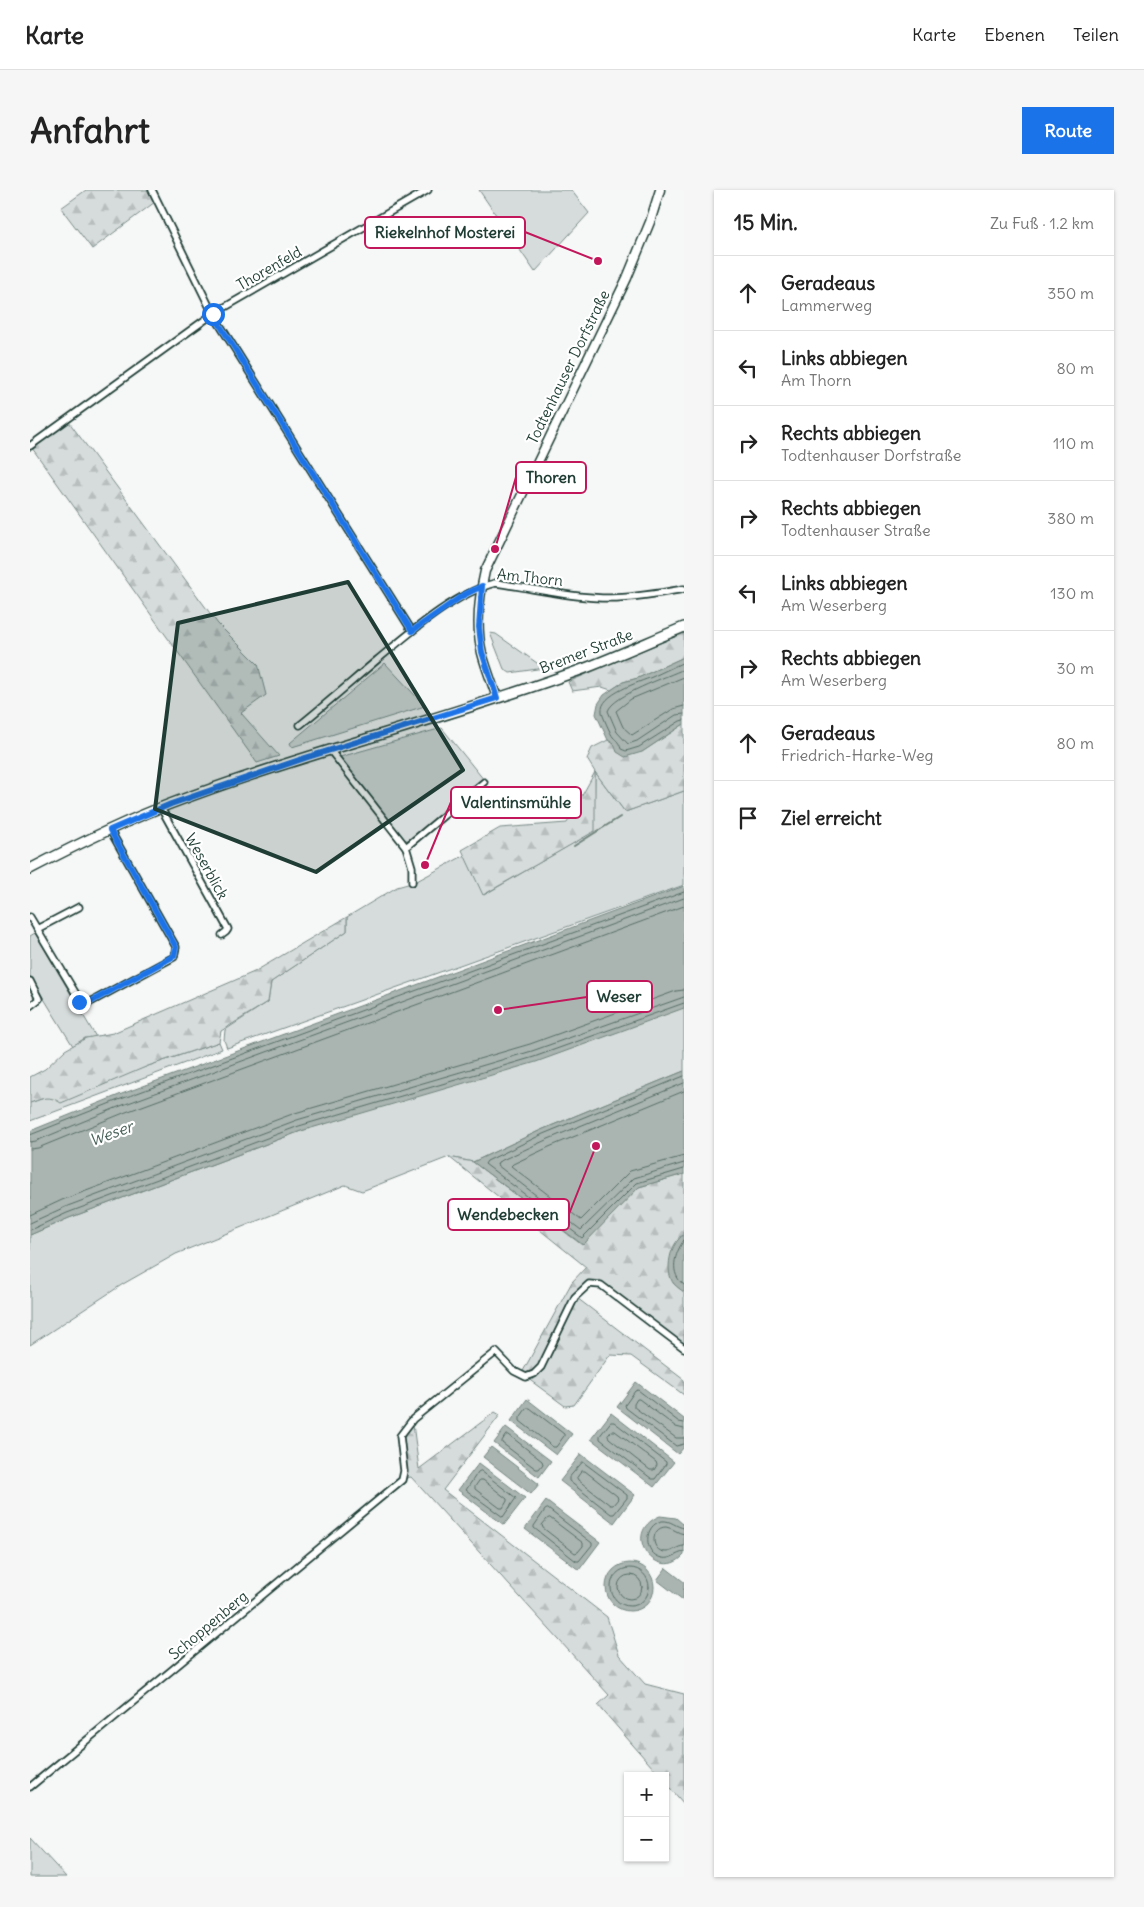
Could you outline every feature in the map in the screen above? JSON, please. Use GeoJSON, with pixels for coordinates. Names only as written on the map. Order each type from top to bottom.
{"type":"FeatureCollection","features":[{"type":"Feature","properties":{"kind":"main road","name":"Bremer Straße"},"geometry":{"type":"LineString","coordinates":[[30,869],[110,830],[161,808],[330,750],[546,682],[684,627]]}},
{"type":"Feature","properties":{"kind":"street"},"geometry":{"type":"LineString","coordinates":[[152,190],[213,314],[412,631]]}},
{"type":"Feature","properties":{"kind":"street","name":"Thorenfeld"},"geometry":{"type":"LineString","coordinates":[[30,446],[213,314],[428,190]]}},
{"type":"Feature","properties":{"kind":"street","name":"Todtenhauser Dorfstraße"},"geometry":{"type":"LineString","coordinates":[[497,698],[482,652],[479,627],[482,586],[486,572],[495,549],[626,278],[650,222],[660,190]]}},
{"type":"Feature","properties":{"kind":"street","name":"Am Thorn"},"geometry":{"type":"LineString","coordinates":[[300,725],[412,631],[462,596],[482,586],[495,583],[590,597],[610,598],[631,597],[684,589]]}},
{"type":"Feature","properties":{"kind":"street"},"geometry":{"type":"LineString","coordinates":[[330,750],[406,847],[412,867],[412,882]]}},
{"type":"Feature","properties":{"kind":"street"},"geometry":{"type":"LineString","coordinates":[[406,847],[484,782]]}},
{"type":"Feature","properties":{"kind":"street","name":"Weserblick"},"geometry":{"type":"LineString","coordinates":[[161,808],[228,929],[222,935]]}},
{"type":"Feature","properties":{"kind":"street"},"geometry":{"type":"LineString","coordinates":[[30,918],[82,1004],[85,1005],[174,956],[176,947],[110,830]]}},
{"type":"Feature","properties":{"kind":"street"},"geometry":{"type":"LineString","coordinates":[[37,929],[79,907]]}},
{"type":"Feature","properties":{"kind":"street"},"geometry":{"type":"LineString","coordinates":[[30,982],[39,999],[30,1006]]}},
{"type":"Feature","properties":{"kind":"street","name":"Schoppenberg"},"geometry":{"type":"LineString","coordinates":[[30,1787],[402,1480],[404,1471],[400,1436],[414,1419],[496,1352],[514,1371],[526,1377],[534,1374],[541,1367],[575,1297],[589,1284],[601,1285],[684,1348]]}},
{"type":"Feature","properties":{"kind":"highlighted area"},"geometry":{"type":"Polygon","coordinates":[[[348,582],[463,770],[316,872],[155,809],[178,623],[348,582]]]}},
{"type":"Feature","properties":{"kind":"green space"},"geometry":{"type":"Polygon","coordinates":[[[86,190],[149,190],[155,202],[92,249],[61,208],[86,190]]]}},
{"type":"Feature","properties":{"kind":"green space"},"geometry":{"type":"Polygon","coordinates":[[[479,190],[571,190],[589,213],[535,272],[479,190]]]}},
{"type":"Feature","properties":{"kind":"green space"},"geometry":{"type":"Polygon","coordinates":[[[69,422],[218,624],[258,664],[266,695],[241,713],[279,756],[257,763],[32,448],[69,422]]]}},
{"type":"Feature","properties":{"kind":"green space"},"geometry":{"type":"Polygon","coordinates":[[[490,633],[496,634],[544,668],[510,673],[504,669],[490,633]]]}},
{"type":"Feature","properties":{"kind":"green space"},"geometry":{"type":"Polygon","coordinates":[[[684,633],[684,657],[638,678],[623,682],[611,690],[602,687],[572,691],[568,682],[684,633]]]}},
{"type":"Feature","properties":{"kind":"green space"},"geometry":{"type":"Polygon","coordinates":[[[385,663],[425,706],[292,747],[290,743],[385,663]]]}},
{"type":"Feature","properties":{"kind":"green space"},"geometry":{"type":"Polygon","coordinates":[[[684,724],[684,791],[625,812],[587,759],[592,748],[608,740],[614,744],[642,752],[684,724]]]}},
{"type":"Feature","properties":{"kind":"green space"},"geometry":{"type":"Polygon","coordinates":[[[442,728],[484,780],[412,840],[403,840],[340,757],[442,728]]]}},
{"type":"Feature","properties":{"kind":"green space"},"geometry":{"type":"Polygon","coordinates":[[[595,772],[625,812],[684,791],[684,885],[227,1048],[224,1040],[225,1030],[268,1002],[271,982],[347,931],[347,917],[397,887],[415,882],[465,855],[484,895],[594,831],[595,772]]]}},
{"type":"Feature","properties":{"kind":"green space"},"geometry":{"type":"Polygon","coordinates":[[[595,772],[595,831],[483,895],[462,850],[500,828],[567,823],[595,772]]]}},
{"type":"Feature","properties":{"kind":"green space"},"geometry":{"type":"Polygon","coordinates":[[[347,917],[347,931],[271,982],[268,1002],[221,1031],[219,1042],[148,1066],[61,1103],[46,1098],[30,1103],[30,1077],[45,1069],[65,1050],[86,1038],[113,1033],[254,972],[347,917]]]}},
{"type":"Feature","properties":{"kind":"green space"},"geometry":{"type":"Polygon","coordinates":[[[35,933],[96,1037],[85,1038],[73,1046],[30,976],[30,936],[35,933]]]}},
{"type":"Feature","properties":{"kind":"green space"},"geometry":{"type":"Polygon","coordinates":[[[684,1006],[684,1071],[541,1130],[473,1162],[449,1157],[362,1191],[345,1185],[176,1254],[123,1284],[30,1345],[30,1235],[69,1218],[301,1131],[684,1006]]]}},
{"type":"Feature","properties":{"kind":"green space"},"geometry":{"type":"Polygon","coordinates":[[[219,1042],[222,1049],[30,1121],[30,1103],[47,1097],[54,1098],[219,1042]]]}},
{"type":"Feature","properties":{"kind":"green space"},"geometry":{"type":"Polygon","coordinates":[[[449,1157],[473,1162],[582,1245],[639,1187],[684,1174],[684,1235],[679,1237],[673,1283],[684,1292],[684,1344],[602,1282],[593,1282],[582,1286],[573,1295],[540,1366],[530,1373],[522,1373],[572,1282],[586,1267],[449,1157]]]}},
{"type":"Feature","properties":{"kind":"green space"},"geometry":{"type":"Polygon","coordinates":[[[577,1298],[684,1380],[684,1395],[631,1356],[610,1355],[574,1405],[565,1406],[527,1378],[536,1375],[577,1298]]]}},
{"type":"Feature","properties":{"kind":"green space"},"geometry":{"type":"Polygon","coordinates":[[[495,1412],[500,1415],[443,1490],[607,1617],[619,1655],[645,1684],[684,1694],[684,1804],[669,1787],[669,1772],[657,1772],[598,1705],[609,1695],[411,1477],[406,1478],[402,1436],[413,1424],[419,1469],[495,1412]]]}},
{"type":"Feature","properties":{"kind":"green space"},"geometry":{"type":"Polygon","coordinates":[[[30,1838],[66,1877],[30,1877],[30,1838]]]}},
{"type":"Feature","properties":{"kind":"water"},"geometry":{"type":"Polygon","coordinates":[[[684,657],[684,724],[642,752],[625,757],[617,752],[614,744],[608,740],[596,714],[598,704],[604,695],[623,682],[638,678],[684,657]]]}},
{"type":"Feature","properties":{"kind":"water"},"geometry":{"type":"Polygon","coordinates":[[[684,886],[684,1008],[536,1062],[301,1131],[69,1218],[30,1235],[30,1131],[119,1095],[684,886]]]}},
{"type":"Feature","properties":{"kind":"water"},"geometry":{"type":"Polygon","coordinates":[[[684,1071],[684,1174],[639,1187],[583,1245],[473,1162],[541,1130],[684,1071]]]}},
{"type":"Feature","properties":{"kind":"water"},"geometry":{"type":"Polygon","coordinates":[[[684,1235],[684,1292],[671,1279],[669,1265],[675,1244],[684,1235]]]}},
{"type":"Feature","properties":{"kind":"water"},"geometry":{"type":"Polygon","coordinates":[[[636,1382],[684,1419],[684,1447],[678,1454],[617,1407],[636,1382]]]}},
{"type":"Feature","properties":{"kind":"water"},"geometry":{"type":"Polygon","coordinates":[[[527,1399],[572,1434],[556,1455],[511,1421],[527,1399]]]}},
{"type":"Feature","properties":{"kind":"water"},"geometry":{"type":"Polygon","coordinates":[[[611,1413],[674,1462],[654,1487],[591,1439],[611,1413]]]}},
{"type":"Feature","properties":{"kind":"water"},"geometry":{"type":"Polygon","coordinates":[[[506,1427],[551,1461],[539,1477],[494,1443],[506,1427]]]}},
{"type":"Feature","properties":{"kind":"water"},"geometry":{"type":"Polygon","coordinates":[[[491,1447],[539,1484],[531,1494],[483,1457],[491,1447]]]}},
{"type":"Feature","properties":{"kind":"water"},"geometry":{"type":"Polygon","coordinates":[[[581,1454],[635,1495],[614,1523],[560,1481],[581,1454]]]}},
{"type":"Feature","properties":{"kind":"water"},"geometry":{"type":"Polygon","coordinates":[[[479,1463],[525,1498],[504,1525],[458,1490],[479,1463]]]}},
{"type":"Feature","properties":{"kind":"water"},"geometry":{"type":"Polygon","coordinates":[[[546,1501],[600,1542],[579,1570],[525,1529],[546,1501]]]}},
{"type":"Feature","properties":{"kind":"water"},"geometry":{"type":"Polygon","coordinates":[[[660,1516],[676,1518],[684,1525],[684,1555],[674,1562],[663,1564],[654,1560],[646,1553],[642,1543],[642,1533],[648,1524],[660,1516]]]}},
{"type":"Feature","properties":{"kind":"water"},"geometry":{"type":"Polygon","coordinates":[[[630,1563],[639,1565],[647,1570],[652,1578],[654,1587],[652,1596],[647,1604],[639,1609],[630,1611],[621,1609],[613,1604],[608,1596],[606,1587],[608,1578],[613,1570],[621,1565],[630,1563]]]}},
{"type":"Feature","properties":{"kind":"water"},"geometry":{"type":"Polygon","coordinates":[[[666,1568],[684,1582],[683,1600],[657,1580],[666,1568]]]}},
{"type":"Feature","properties":{"kind":"waterway"},"geometry":{"type":"LineString","coordinates":[[574,846],[620,817]]}},
{"type":"Feature","properties":{"kind":"place","name":"Riekelnhof Mosterei"},"geometry":{"type":"Point","coordinates":[598,261]}},
{"type":"Feature","properties":{"kind":"place","name":"Thoren"},"geometry":{"type":"Point","coordinates":[495,549]}},
{"type":"Feature","properties":{"kind":"place","name":"Valentinsmühle"},"geometry":{"type":"Point","coordinates":[425,865]}},
{"type":"Feature","properties":{"kind":"place","name":"Weser"},"geometry":{"type":"Point","coordinates":[498,1010]}},
{"type":"Feature","properties":{"kind":"place","name":"Wendebecken"},"geometry":{"type":"Point","coordinates":[596,1146]}},
{"type":"Feature","properties":{"kind":"route"},"geometry":{"type":"LineString","coordinates":[[79,1002],[85,1005],[174,956],[176,947],[110,830],[171,804],[305,758],[497,698],[482,652],[479,627],[482,586],[462,596],[412,631],[213,314]]}}]}
